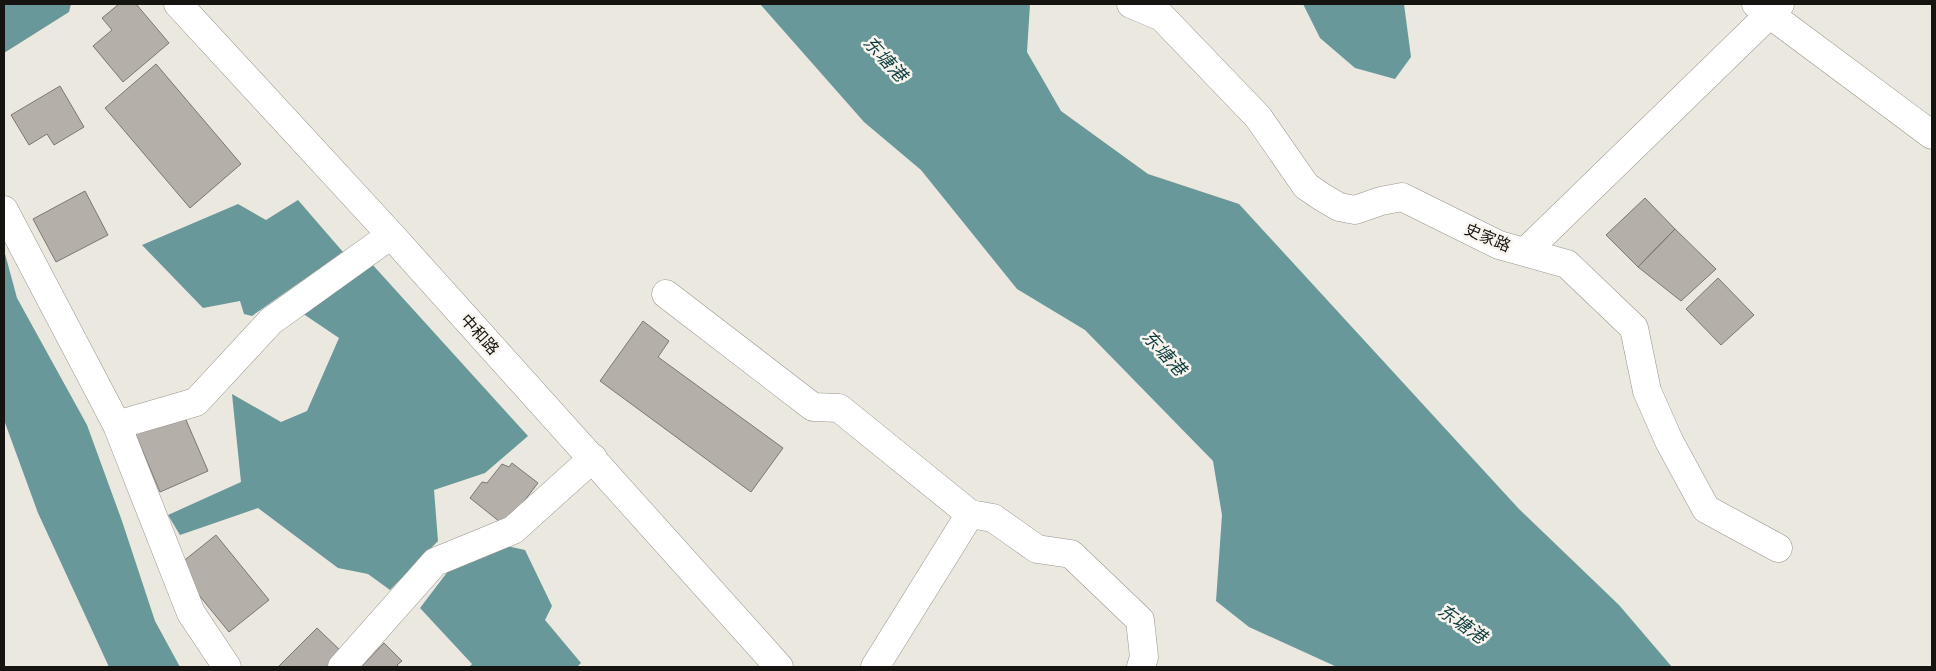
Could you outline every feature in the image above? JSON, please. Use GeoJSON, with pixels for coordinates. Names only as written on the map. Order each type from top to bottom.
{"type":"FeatureCollection","features":[{"type":"Feature","properties":{"kind":"street","name":"中和路"},"geometry":{"type":"LineString","coordinates":[[178,4],[390,235],[779,667]]}},
{"type":"Feature","properties":{"kind":"street","name":"史家路"},"geometry":{"type":"LineString","coordinates":[[1131,4],[1162,17],[1258,118],[1306,186],[1322,197],[1339,207],[1355,210],[1381,201],[1402,197],[1498,245],[1567,264],[1634,328],[1647,391],[1669,441],[1706,509],[1778,548]]}},
{"type":"Feature","properties":{"kind":"street"},"geometry":{"type":"LineString","coordinates":[[1525,252],[1769,7],[1932,135]]}},
{"type":"Feature","properties":{"kind":"street"},"geometry":{"type":"LineString","coordinates":[[4,210],[117,425],[191,613],[227,667]]}},
{"type":"Feature","properties":{"kind":"street"},"geometry":{"type":"LineString","coordinates":[[117,425],[196,402],[271,321],[390,235]]}},
{"type":"Feature","properties":{"kind":"street"},"geometry":{"type":"LineString","coordinates":[[666,294],[813,407],[839,408],[970,514],[993,518],[1037,549],[1071,554],[1140,620],[1144,657],[1141,667]]}},
{"type":"Feature","properties":{"kind":"street"},"geometry":{"type":"LineString","coordinates":[[342,667],[435,562],[513,530],[592,458]]}},
{"type":"Feature","properties":{"kind":"street"},"geometry":{"type":"LineString","coordinates":[[875,667],[970,514]]}},
{"type":"Feature","properties":{"kind":"water"},"geometry":{"type":"Polygon","coordinates":[[[4,4],[71,4],[69,12],[4,53],[4,4]]]}},
{"type":"Feature","properties":{"kind":"water","name":"东塘港"},"geometry":{"type":"Polygon","coordinates":[[[760,4],[1030,4],[1027,52],[1061,111],[1148,174],[1239,204],[1519,509],[1619,605],[1672,667],[1337,667],[1249,627],[1216,601],[1222,515],[1213,461],[1085,330],[1017,289],[921,170],[864,122],[760,4]]]}},
{"type":"Feature","properties":{"kind":"water"},"geometry":{"type":"Polygon","coordinates":[[[1303,4],[1404,4],[1411,57],[1395,79],[1355,68],[1320,38],[1303,4]]]}},
{"type":"Feature","properties":{"kind":"water"},"geometry":{"type":"Polygon","coordinates":[[[298,200],[343,252],[252,316],[244,314],[240,301],[203,308],[142,245],[238,204],[266,220],[298,200]]]}},
{"type":"Feature","properties":{"kind":"water"},"geometry":{"type":"Polygon","coordinates":[[[4,250],[17,298],[87,425],[122,521],[155,621],[180,667],[109,667],[38,513],[4,420],[4,250]]]}},
{"type":"Feature","properties":{"kind":"water"},"geometry":{"type":"Polygon","coordinates":[[[371,263],[528,436],[485,473],[434,490],[438,541],[390,590],[368,574],[338,568],[258,508],[180,535],[168,515],[241,482],[232,394],[281,422],[307,411],[339,338],[299,311],[371,263]]]}},
{"type":"Feature","properties":{"kind":"water"},"geometry":{"type":"Polygon","coordinates":[[[493,543],[525,550],[552,606],[545,620],[581,663],[577,667],[469,667],[472,664],[420,608],[455,562],[493,543]]]}},
{"type":"Feature","properties":{"kind":"building"},"geometry":{"type":"Polygon","coordinates":[[[119,4],[136,4],[169,43],[123,82],[93,46],[112,30],[102,18],[119,4]]]}},
{"type":"Feature","properties":{"kind":"building"},"geometry":{"type":"Polygon","coordinates":[[[156,64],[241,164],[190,208],[105,108],[156,64]]]}},
{"type":"Feature","properties":{"kind":"building"},"geometry":{"type":"Polygon","coordinates":[[[60,86],[84,127],[54,145],[47,134],[29,145],[11,115],[60,86]]]}},
{"type":"Feature","properties":{"kind":"building"},"geometry":{"type":"Polygon","coordinates":[[[85,191],[108,235],[56,262],[33,219],[85,191]]]}},
{"type":"Feature","properties":{"kind":"building"},"geometry":{"type":"Polygon","coordinates":[[[1645,198],[1675,229],[1638,267],[1606,235],[1645,198]]]}},
{"type":"Feature","properties":{"kind":"building"},"geometry":{"type":"Polygon","coordinates":[[[1675,229],[1716,269],[1681,301],[1638,267],[1675,229]]]}},
{"type":"Feature","properties":{"kind":"building"},"geometry":{"type":"Polygon","coordinates":[[[1718,278],[1754,315],[1721,345],[1686,309],[1718,278]]]}},
{"type":"Feature","properties":{"kind":"building"},"geometry":{"type":"Polygon","coordinates":[[[643,321],[669,341],[658,357],[783,448],[751,492],[600,381],[643,321]]]}},
{"type":"Feature","properties":{"kind":"building"},"geometry":{"type":"Polygon","coordinates":[[[183,413],[208,471],[160,492],[135,433],[183,413]]]}},
{"type":"Feature","properties":{"kind":"building"},"geometry":{"type":"Polygon","coordinates":[[[512,463],[538,483],[505,526],[470,498],[482,482],[487,483],[502,464],[509,467],[512,463]]]}},
{"type":"Feature","properties":{"kind":"building"},"geometry":{"type":"Polygon","coordinates":[[[216,535],[269,600],[229,632],[176,567],[216,535]]]}},
{"type":"Feature","properties":{"kind":"building"},"geometry":{"type":"Polygon","coordinates":[[[317,628],[344,654],[331,667],[278,667],[317,628]]]}},
{"type":"Feature","properties":{"kind":"building"},"geometry":{"type":"Polygon","coordinates":[[[384,643],[402,661],[397,665],[399,667],[361,667],[384,643]]]}}]}
